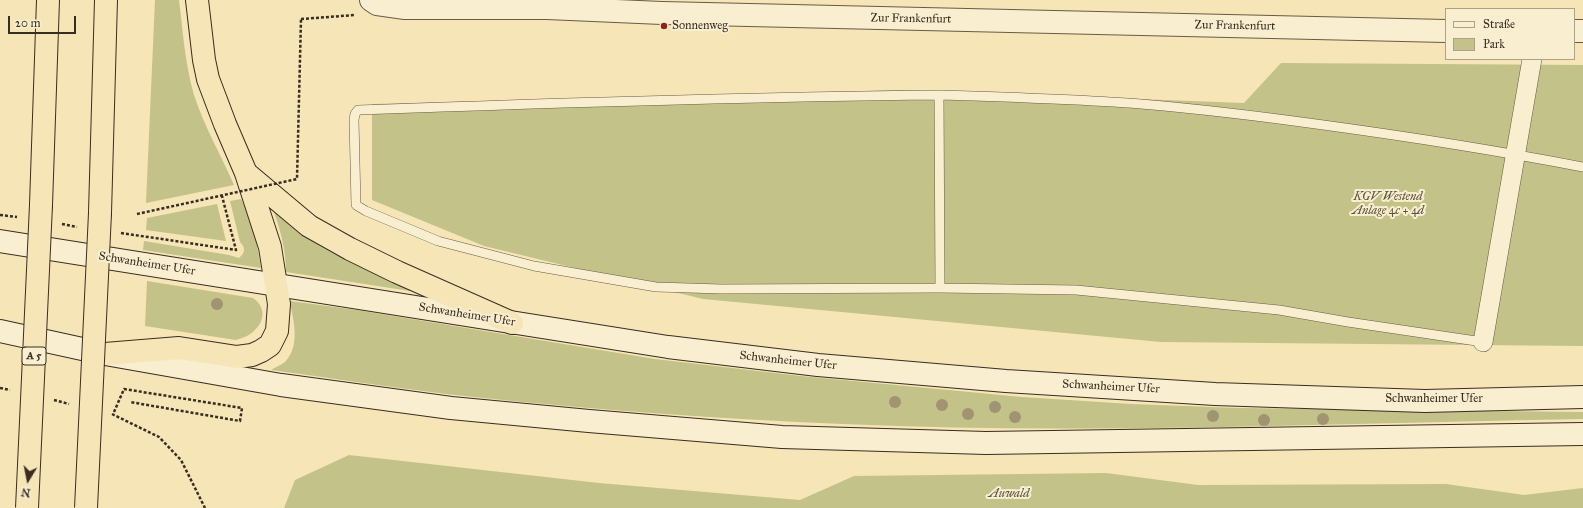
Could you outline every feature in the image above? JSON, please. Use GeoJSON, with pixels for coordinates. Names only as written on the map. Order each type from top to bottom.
{"type":"FeatureCollection","features":[{"type":"Feature","properties":{"kind":"highway","name":"A 5"},"geometry":{"type":"LineString","coordinates":[[27,508],[41,205],[48,0]]}},
{"type":"Feature","properties":{"kind":"highway"},"geometry":{"type":"LineString","coordinates":[[86,508],[100,214],[106,0]]}},
{"type":"Feature","properties":{"kind":"highway"},"geometry":{"type":"LineString","coordinates":[[105,354],[179,348],[237,357],[252,355],[270,345],[277,331],[279,311],[270,247],[262,218],[246,173],[224,124],[208,79],[203,53],[197,0]]}},
{"type":"Feature","properties":{"kind":"highway"},"geometry":{"type":"LineString","coordinates":[[246,173],[309,226],[350,249],[398,272],[512,323]]}},
{"type":"Feature","properties":{"kind":"main road","name":"Zur Frankenfurt"},"geometry":{"type":"LineString","coordinates":[[374,2],[405,8],[547,8],[662,13],[1445,31]]}},
{"type":"Feature","properties":{"kind":"main road","name":"Schwanheimer Ufer"},"geometry":{"type":"LineString","coordinates":[[0,241],[668,347],[818,365],[1006,381],[1214,394],[1418,400],[1583,397]]}},
{"type":"Feature","properties":{"kind":"main road"},"geometry":{"type":"LineString","coordinates":[[0,331],[105,354],[281,385],[451,408],[589,421],[782,436],[986,443],[1583,434]]}},
{"type":"Feature","properties":{"kind":"street"},"geometry":{"type":"LineString","coordinates":[[1483,342],[1532,60]]}},
{"type":"Feature","properties":{"kind":"lane"},"geometry":{"type":"LineString","coordinates":[[939,95],[940,288]]}},
{"type":"Feature","properties":{"kind":"lane"},"geometry":{"type":"LineString","coordinates":[[1483,342],[1278,310],[1076,290],[940,288],[721,289],[656,287],[534,266],[438,241],[366,211],[356,205],[355,114],[358,110],[848,96],[939,95],[1054,99],[1142,104],[1378,132],[1516,154],[1583,167]]}},
{"type":"Feature","properties":{"kind":"path"},"geometry":{"type":"LineString","coordinates":[[137,214],[297,179],[300,19],[354,16],[374,2]]}},
{"type":"Feature","properties":{"kind":"path"},"geometry":{"type":"LineString","coordinates":[[155,239],[236,250],[222,196]]}},
{"type":"Feature","properties":{"kind":"path"},"geometry":{"type":"LineString","coordinates":[[0,388],[15,391]]}},
{"type":"Feature","properties":{"kind":"path"},"geometry":{"type":"LineString","coordinates":[[113,414],[124,389],[242,408],[240,421],[130,402]]}},
{"type":"Feature","properties":{"kind":"path"},"geometry":{"type":"LineString","coordinates":[[53,400],[76,405]]}},
{"type":"Feature","properties":{"kind":"path"},"geometry":{"type":"LineString","coordinates":[[106,412],[113,414],[158,437],[181,460],[205,508]]}},
{"type":"Feature","properties":{"kind":"green space"},"geometry":{"type":"Polygon","coordinates":[[[155,0],[179,0],[186,60],[194,95],[198,107],[234,185],[146,203],[155,0]]]}},
{"type":"Feature","properties":{"kind":"green space","name":"KGV Westend Anlage 4c + 4d"},"geometry":{"type":"Polygon","coordinates":[[[1281,63],[1583,65],[1583,346],[1161,342],[703,299],[484,246],[372,200],[372,104],[900,90],[1244,103],[1281,63]]]}},
{"type":"Feature","properties":{"kind":"green space"},"geometry":{"type":"Polygon","coordinates":[[[241,199],[252,224],[261,268],[143,250],[144,241],[239,258],[244,252],[244,248],[240,242],[230,201],[241,199]]]}},
{"type":"Feature","properties":{"kind":"green space"},"geometry":{"type":"Polygon","coordinates":[[[217,204],[226,241],[146,230],[147,218],[217,204]]]}},
{"type":"Feature","properties":{"kind":"green space"},"geometry":{"type":"Polygon","coordinates":[[[274,212],[300,234],[332,253],[423,293],[286,272],[283,242],[274,212]]]}},
{"type":"Feature","properties":{"kind":"green space"},"geometry":{"type":"Polygon","coordinates":[[[147,281],[253,298],[262,310],[262,319],[258,327],[252,333],[236,340],[145,326],[147,281]]]}},
{"type":"Feature","properties":{"kind":"green space"},"geometry":{"type":"Polygon","coordinates":[[[290,301],[357,310],[655,359],[801,376],[1022,397],[1131,404],[1239,408],[1583,412],[1583,419],[1213,427],[936,427],[705,417],[520,402],[398,388],[271,370],[285,362],[293,348],[295,332],[290,301]]]}},
{"type":"Feature","properties":{"kind":"green space","name":"Auwald"},"geometry":{"type":"Polygon","coordinates":[[[349,455],[599,483],[800,500],[854,476],[1106,473],[1198,485],[1446,484],[1524,495],[1583,488],[1583,508],[284,508],[295,480],[349,455]]]}},
{"type":"Feature","properties":{"kind":"place","name":"Sonnenweg"},"geometry":{"type":"Point","coordinates":[664,26]}}]}
